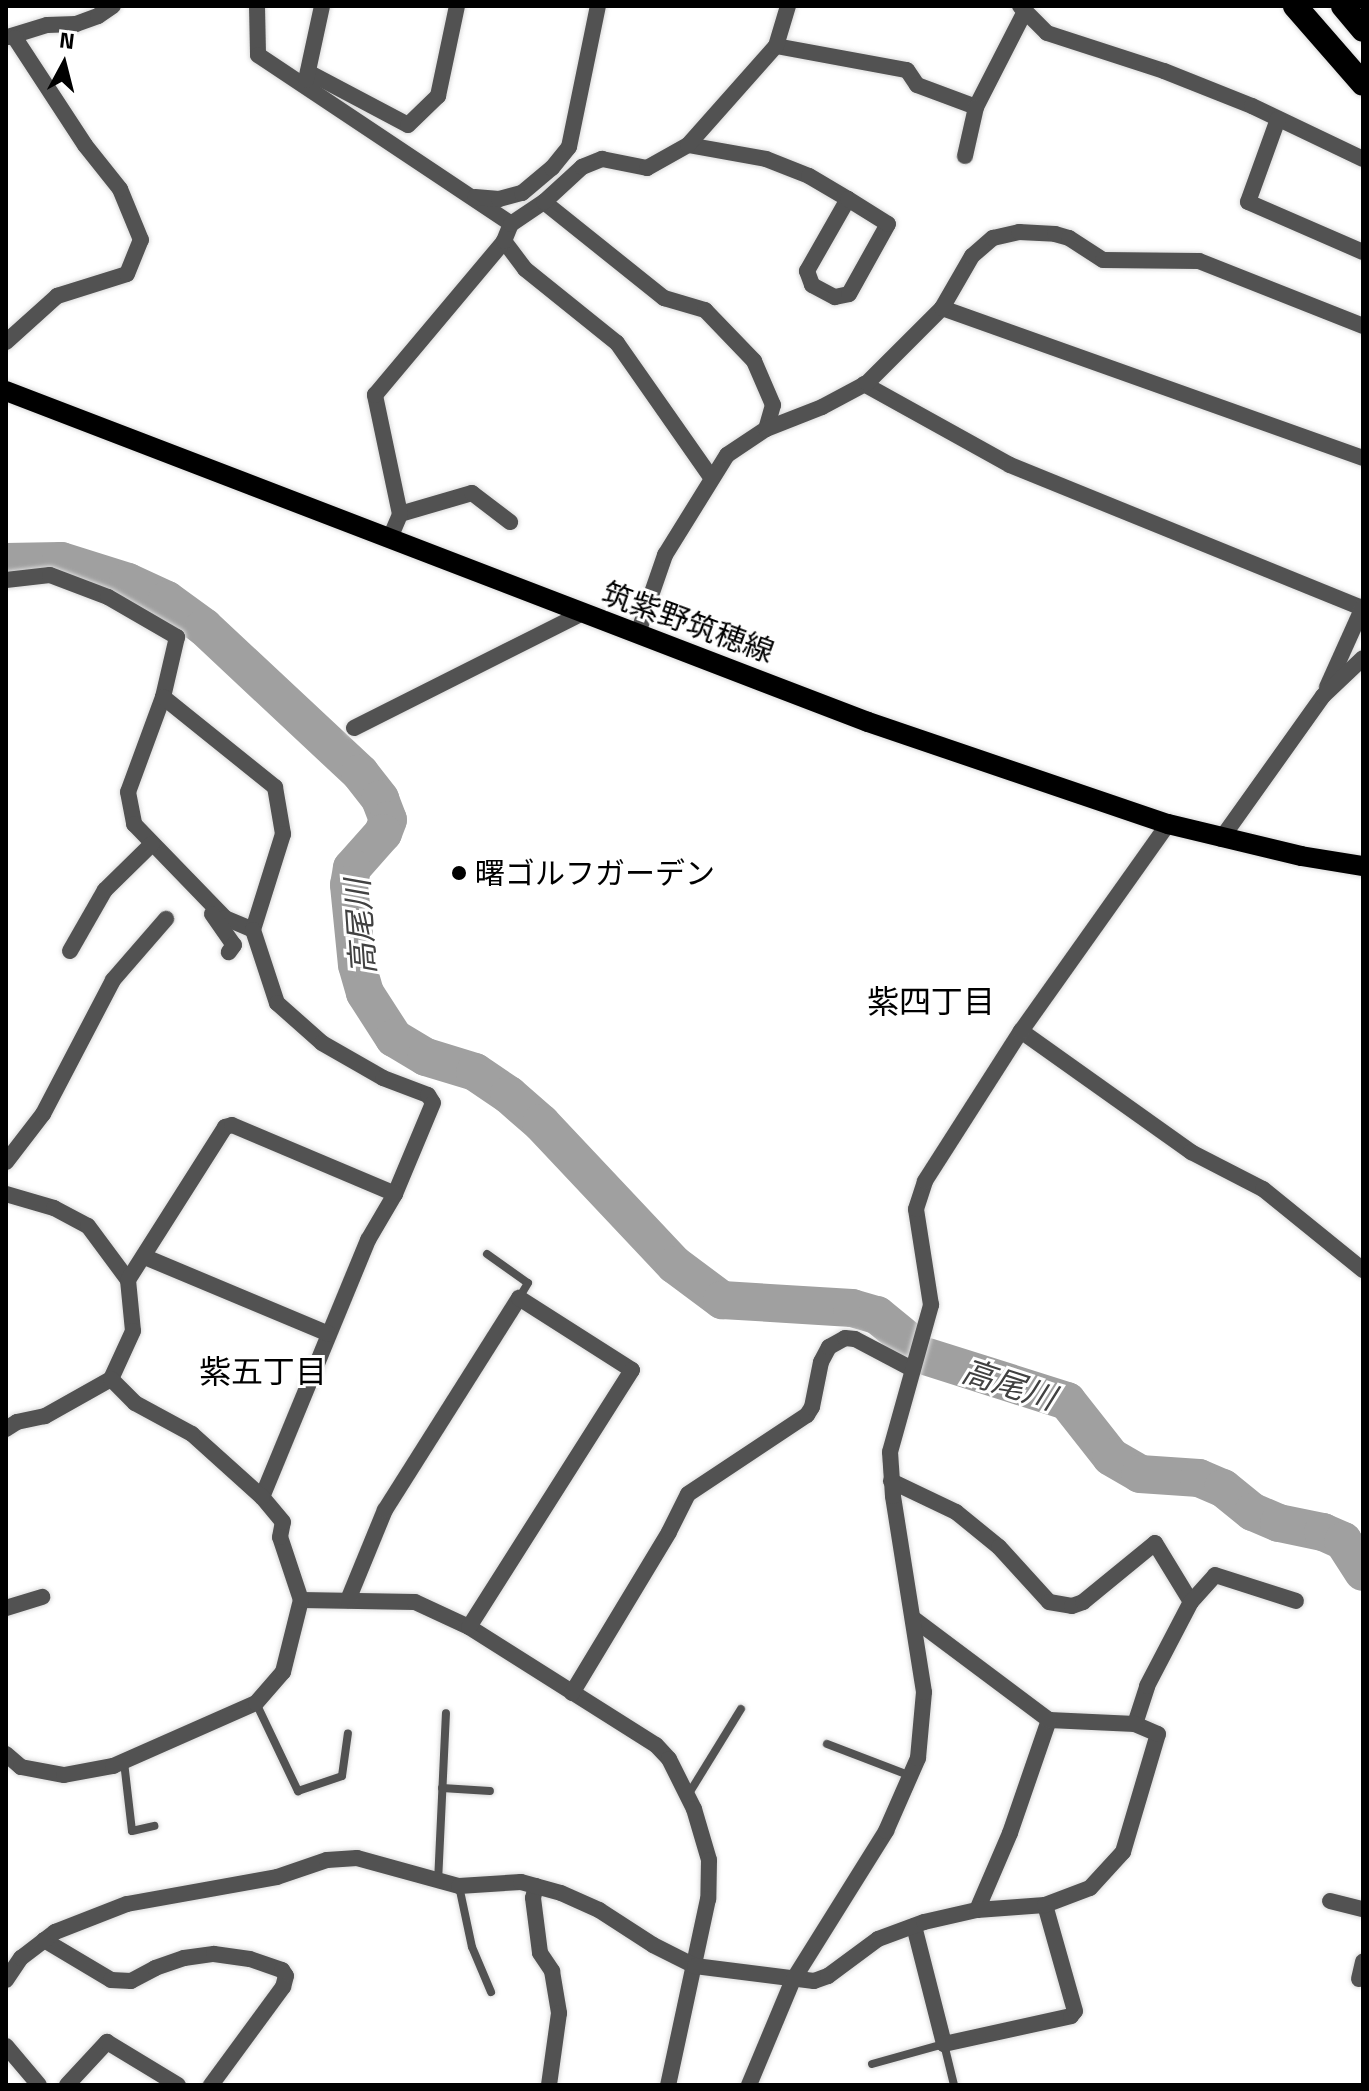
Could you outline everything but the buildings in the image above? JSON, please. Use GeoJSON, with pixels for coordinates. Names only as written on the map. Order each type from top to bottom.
{"type":"FeatureCollection","features":[{"type":"Feature","properties":{"kind":"highway"},"geometry":{"type":"LineString","coordinates":[[1295,6],[1363,84]]}},
{"type":"Feature","properties":{"kind":"highway"},"geometry":{"type":"LineString","coordinates":[[1343,6],[1363,30]]}},
{"type":"Feature","properties":{"kind":"main road","name":"筑紫野筑穂線"},"geometry":{"type":"LineString","coordinates":[[6,391],[868,722],[1168,824],[1221,839],[1363,866]]}},
{"type":"Feature","properties":{"kind":"street"},"geometry":{"type":"LineString","coordinates":[[6,342],[57,296],[127,274],[141,240],[120,189],[10,38],[47,25],[76,24],[98,16],[113,6]]}},
{"type":"Feature","properties":{"kind":"street"},"geometry":{"type":"LineString","coordinates":[[257,6],[258,55],[408,125],[438,96],[457,6]]}},
{"type":"Feature","properties":{"kind":"street"},"geometry":{"type":"LineString","coordinates":[[306,79],[322,6]]}},
{"type":"Feature","properties":{"kind":"street"},"geometry":{"type":"LineString","coordinates":[[469,196],[494,199],[517,196],[552,168],[569,147],[598,6]]}},
{"type":"Feature","properties":{"kind":"street"},"geometry":{"type":"LineString","coordinates":[[390,538],[400,514],[375,395],[504,241],[511,224],[544,202],[591,161],[602,159],[647,168],[688,145],[776,46],[788,6]]}},
{"type":"Feature","properties":{"kind":"street"},"geometry":{"type":"LineString","coordinates":[[965,156],[976,107],[1022,10],[1047,33],[1106,55],[1164,71],[1363,159]]}},
{"type":"Feature","properties":{"kind":"street"},"geometry":{"type":"LineString","coordinates":[[776,46],[907,70],[917,85],[976,107]]}},
{"type":"Feature","properties":{"kind":"street"},"geometry":{"type":"LineString","coordinates":[[306,79],[511,224]]}},
{"type":"Feature","properties":{"kind":"street"},"geometry":{"type":"LineString","coordinates":[[1278,119],[1248,202],[1363,252]]}},
{"type":"Feature","properties":{"kind":"street"},"geometry":{"type":"LineString","coordinates":[[688,145],[766,159],[809,176],[848,199],[888,224],[849,294],[835,297],[812,285],[807,271],[848,199]]}},
{"type":"Feature","properties":{"kind":"street"},"geometry":{"type":"LineString","coordinates":[[544,202],[664,298],[700,307],[715,320],[754,361],[773,405],[766,429]]}},
{"type":"Feature","properties":{"kind":"street"},"geometry":{"type":"LineString","coordinates":[[638,633],[665,555],[727,455],[766,429],[822,407],[864,384],[942,308],[984,244],[1004,234],[1019,232],[1069,238],[1103,260],[1199,261],[1363,326]]}},
{"type":"Feature","properties":{"kind":"street"},"geometry":{"type":"LineString","coordinates":[[504,241],[525,269],[617,343],[711,477]]}},
{"type":"Feature","properties":{"kind":"street"},"geometry":{"type":"LineString","coordinates":[[942,308],[1363,458]]}},
{"type":"Feature","properties":{"kind":"street"},"geometry":{"type":"LineString","coordinates":[[864,384],[1010,465],[1363,607],[1323,696]]}},
{"type":"Feature","properties":{"kind":"street"},"geometry":{"type":"LineString","coordinates":[[400,514],[472,493],[510,522]]}},
{"type":"Feature","properties":{"kind":"street"},"geometry":{"type":"LineString","coordinates":[[6,580],[50,575],[108,597],[177,637],[163,697],[128,792],[134,824],[225,918],[253,930]]}},
{"type":"Feature","properties":{"kind":"street"},"geometry":{"type":"LineString","coordinates":[[354,728],[581,614]]}},
{"type":"Feature","properties":{"kind":"street"},"geometry":{"type":"LineString","coordinates":[[1221,839],[1323,696],[1363,658]]}},
{"type":"Feature","properties":{"kind":"street"},"geometry":{"type":"LineString","coordinates":[[163,697],[275,787],[283,834],[253,930],[277,1003],[322,1043],[383,1078],[428,1095],[433,1103],[395,1194],[368,1240],[262,1497]]}},
{"type":"Feature","properties":{"kind":"street"},"geometry":{"type":"LineString","coordinates":[[749,2085],[793,1980],[886,1831],[918,1758],[924,1692],[891,1481],[890,1452],[910,1368],[931,1305],[916,1209],[925,1181],[1021,1031],[1168,824]]}},
{"type":"Feature","properties":{"kind":"street"},"geometry":{"type":"LineString","coordinates":[[70,951],[105,890],[152,844]]}},
{"type":"Feature","properties":{"kind":"street"},"geometry":{"type":"LineString","coordinates":[[196,891],[234,945],[229,952]]}},
{"type":"Feature","properties":{"kind":"street"},"geometry":{"type":"LineString","coordinates":[[6,1162],[43,1114],[113,980],[166,919]]}},
{"type":"Feature","properties":{"kind":"street"},"geometry":{"type":"LineString","coordinates":[[1021,1031],[1191,1152],[1263,1189],[1363,1270]]}},
{"type":"Feature","properties":{"kind":"street"},"geometry":{"type":"LineString","coordinates":[[128,1280],[225,1127],[232,1125],[395,1194]]}},
{"type":"Feature","properties":{"kind":"street"},"geometry":{"type":"LineString","coordinates":[[6,1194],[54,1208],[88,1226],[128,1280],[133,1331],[111,1379],[45,1416],[17,1422],[6,1429]]}},
{"type":"Feature","properties":{"kind":"street"},"geometry":{"type":"LineString","coordinates":[[145,1257],[329,1334]]}},
{"type":"Feature","properties":{"kind":"street"},"geometry":{"type":"LineString","coordinates":[[348,1600],[385,1510],[519,1298],[632,1370],[469,1627]]}},
{"type":"Feature","properties":{"kind":"street"},"geometry":{"type":"LineString","coordinates":[[572,1693],[669,1532],[688,1494],[807,1415],[812,1407],[821,1362],[829,1347],[845,1338],[855,1339],[910,1368]]}},
{"type":"Feature","properties":{"kind":"street"},"geometry":{"type":"LineString","coordinates":[[6,1754],[21,1767],[64,1775],[124,1761],[256,1703],[283,1672],[301,1600],[280,1537],[283,1522],[262,1497],[192,1434],[135,1403],[111,1379]]}},
{"type":"Feature","properties":{"kind":"street"},"geometry":{"type":"LineString","coordinates":[[891,1481],[956,1512],[999,1547],[1049,1602],[1072,1606],[1083,1602],[1155,1543],[1191,1602]]}},
{"type":"Feature","properties":{"kind":"street"},"geometry":{"type":"LineString","coordinates":[[1135,1724],[1147,1686],[1191,1602],[1215,1575],[1296,1601]]}},
{"type":"Feature","properties":{"kind":"street"},"geometry":{"type":"LineString","coordinates":[[6,1608],[42,1597]]}},
{"type":"Feature","properties":{"kind":"street"},"geometry":{"type":"LineString","coordinates":[[301,1600],[415,1602],[469,1627],[656,1745],[669,1759],[688,1795],[709,1860],[708,1899],[668,2085]]}},
{"type":"Feature","properties":{"kind":"street"},"geometry":{"type":"LineString","coordinates":[[6,1980],[21,1958],[55,1932],[127,1904],[277,1877],[327,1860],[357,1858],[438,1883],[459,1886],[521,1882],[599,1910],[653,1945],[695,1966],[814,1981],[828,1976],[878,1939],[914,1926],[977,1910],[1045,1905],[1090,1888],[1123,1852],[1158,1734],[1135,1724],[1049,1720],[914,1619]]}},
{"type":"Feature","properties":{"kind":"street"},"geometry":{"type":"LineString","coordinates":[[977,1910],[1010,1833],[1049,1720]]}},
{"type":"Feature","properties":{"kind":"street"},"geometry":{"type":"LineString","coordinates":[[536,1886],[533,1898],[540,1953],[552,1971],[559,2013],[549,2085]]}},
{"type":"Feature","properties":{"kind":"street"},"geometry":{"type":"LineString","coordinates":[[1330,1901],[1363,1909]]}},
{"type":"Feature","properties":{"kind":"street"},"geometry":{"type":"LineString","coordinates":[[914,1926],[944,2044],[1071,2016],[1075,2011],[1045,1905]]}},
{"type":"Feature","properties":{"kind":"street"},"geometry":{"type":"LineString","coordinates":[[44,1940],[111,1980],[131,1981],[184,1958],[214,1954],[250,1959],[282,1970],[286,1976],[283,1987],[211,2085]]}},
{"type":"Feature","properties":{"kind":"street"},"geometry":{"type":"LineString","coordinates":[[1359,1979],[1363,1961]]}},
{"type":"Feature","properties":{"kind":"street"},"geometry":{"type":"LineString","coordinates":[[67,2085],[107,2042],[178,2085]]}},
{"type":"Feature","properties":{"kind":"street"},"geometry":{"type":"LineString","coordinates":[[6,2046],[39,2085]]}},
{"type":"Feature","properties":{"kind":"lane"},"geometry":{"type":"LineString","coordinates":[[487,1254],[528,1283],[519,1298]]}},
{"type":"Feature","properties":{"kind":"lane"},"geometry":{"type":"LineString","coordinates":[[256,1703],[298,1791],[342,1776],[348,1733]]}},
{"type":"Feature","properties":{"kind":"lane"},"geometry":{"type":"LineString","coordinates":[[688,1795],[741,1709]]}},
{"type":"Feature","properties":{"kind":"lane"},"geometry":{"type":"LineString","coordinates":[[438,1883],[446,1713]]}},
{"type":"Feature","properties":{"kind":"lane"},"geometry":{"type":"LineString","coordinates":[[827,1744],[911,1776]]}},
{"type":"Feature","properties":{"kind":"lane"},"geometry":{"type":"LineString","coordinates":[[124,1761],[132,1831],[154,1826]]}},
{"type":"Feature","properties":{"kind":"lane"},"geometry":{"type":"LineString","coordinates":[[442,1788],[490,1791]]}},
{"type":"Feature","properties":{"kind":"lane"},"geometry":{"type":"LineString","coordinates":[[459,1886],[472,1947],[491,1992]]}},
{"type":"Feature","properties":{"kind":"lane"},"geometry":{"type":"LineString","coordinates":[[872,2064],[944,2044],[954,2085]]}},
{"type":"Feature","properties":{"kind":"waterway","name":"高尾川"},"geometry":{"type":"LineString","coordinates":[[6,562],[61,561],[128,582],[167,600],[204,627],[360,773],[380,799],[388,820],[383,833],[352,868],[349,885],[357,965],[365,993],[394,1038],[426,1057],[475,1072],[509,1095],[541,1123],[675,1265],[722,1300],[852,1308],[877,1315],[910,1342]]}},
{"type":"Feature","properties":{"kind":"waterway","name":"高尾川"},"geometry":{"type":"LineString","coordinates":[[928,1357],[1067,1401],[1111,1457],[1140,1474],[1199,1478],[1223,1488],[1253,1512],[1279,1523],[1323,1532],[1343,1541],[1363,1572]]}},
{"type":"Feature","properties":{"kind":"place","name":"曙ゴルフガーデン"},"geometry":{"type":"Point","coordinates":[459,873]}},
{"type":"Feature","properties":{"kind":"district","name":"紫四丁目"},"geometry":{"type":"Point","coordinates":[931,1001]}},
{"type":"Feature","properties":{"kind":"district","name":"紫五丁目"},"geometry":{"type":"Point","coordinates":[263,1371]}}]}
